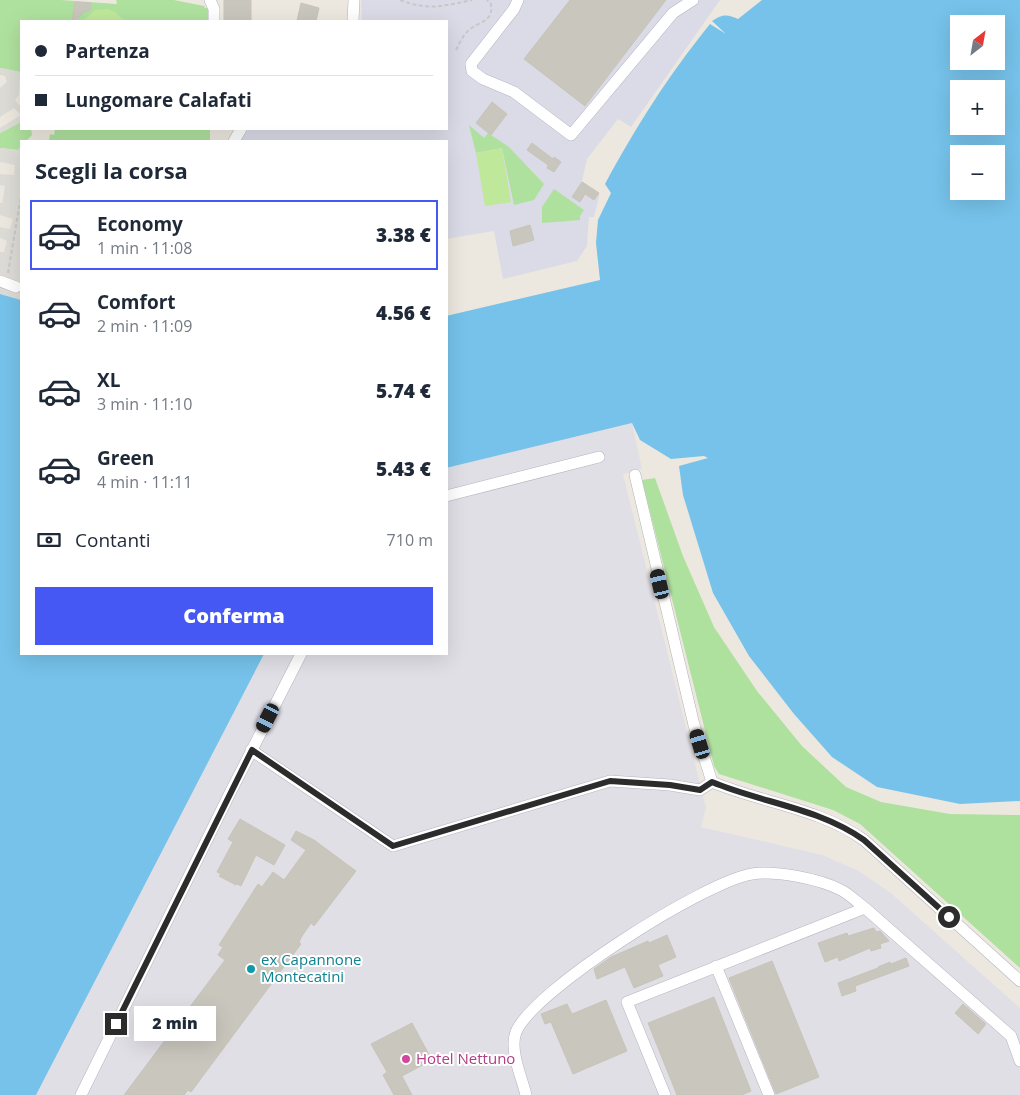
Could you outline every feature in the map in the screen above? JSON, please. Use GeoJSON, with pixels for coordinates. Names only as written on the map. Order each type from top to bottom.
{"type":"FeatureCollection","features":[{"type":"Feature","properties":{"kind":"street"},"geometry":{"type":"LineString","coordinates":[[210,0],[214,9],[214,20]]}},
{"type":"Feature","properties":{"kind":"street"},"geometry":{"type":"LineString","coordinates":[[353,20],[354,0]]}},
{"type":"Feature","properties":{"kind":"street"},"geometry":{"type":"LineString","coordinates":[[518,0],[514,9],[471,64],[472,71],[483,79],[514,92],[570,135],[674,14],[693,0]]}},
{"type":"Feature","properties":{"kind":"street"},"geometry":{"type":"LineString","coordinates":[[448,495],[599,457]]}},
{"type":"Feature","properties":{"kind":"street"},"geometry":{"type":"LineString","coordinates":[[635,475],[694,725],[712,782]]}},
{"type":"Feature","properties":{"kind":"street"},"geometry":{"type":"LineString","coordinates":[[81,1095],[300,655]]}},
{"type":"Feature","properties":{"kind":"street"},"geometry":{"type":"LineString","coordinates":[[252,750],[393,846],[610,781],[670,785],[700,790],[712,782]]}},
{"type":"Feature","properties":{"kind":"street"},"geometry":{"type":"LineString","coordinates":[[712,782],[813,814],[850,830],[864,840],[1020,981]]}},
{"type":"Feature","properties":{"kind":"street"},"geometry":{"type":"LineString","coordinates":[[526,1095],[515,1051],[516,1033],[527,1016],[579,971],[652,921],[703,892],[752,874],[788,875],[818,881],[842,890],[1011,1036],[1020,1061]]}},
{"type":"Feature","properties":{"kind":"street"},"geometry":{"type":"LineString","coordinates":[[665,1095],[627,1002],[865,908]]}},
{"type":"Feature","properties":{"kind":"street"},"geometry":{"type":"LineString","coordinates":[[716,966],[769,1095]]}},
{"type":"Feature","properties":{"kind":"path"},"geometry":{"type":"LineString","coordinates":[[400,0],[413,5],[431,8],[472,0]]}},
{"type":"Feature","properties":{"kind":"path"},"geometry":{"type":"LineString","coordinates":[[456,50],[465,34],[488,18],[492,11],[491,4],[487,0]]}},
{"type":"Feature","properties":{"kind":"path"},"geometry":{"type":"LineString","coordinates":[[7,284],[20,202]]}},
{"type":"Feature","properties":{"kind":"shaded area"},"geometry":{"type":"Polygon","coordinates":[[[361,0],[720,0],[631,127],[618,119],[587,159],[582,181],[599,193],[599,197],[594,217],[589,217],[587,246],[577,261],[503,279],[494,231],[448,239],[448,140],[240,140],[248,130],[448,130],[448,20],[362,20],[361,0]]]}},
{"type":"Feature","properties":{"kind":"shaded area"},"geometry":{"type":"Polygon","coordinates":[[[0,68],[20,72],[19,95],[15,100],[20,106],[20,114],[14,108],[0,117],[0,88],[7,82],[5,76],[0,75],[0,68]]]}},
{"type":"Feature","properties":{"kind":"shaded area"},"geometry":{"type":"Polygon","coordinates":[[[20,116],[20,123],[0,133],[0,128],[20,116]]]}},
{"type":"Feature","properties":{"kind":"shaded area"},"geometry":{"type":"Polygon","coordinates":[[[0,148],[18,150],[20,148],[20,300],[0,294],[0,252],[4,252],[7,241],[0,238],[0,227],[10,229],[13,219],[0,215],[0,203],[2,203],[5,186],[0,185],[0,174],[14,175],[15,165],[0,162],[0,148]]]}},
{"type":"Feature","properties":{"kind":"shaded area"},"geometry":{"type":"Polygon","coordinates":[[[632,423],[642,469],[623,474],[706,808],[701,827],[822,855],[859,871],[892,894],[1020,1008],[1020,1095],[36,1095],[263,655],[448,655],[448,468],[632,423]]]}},
{"type":"Feature","properties":{"kind":"green space"},"geometry":{"type":"Polygon","coordinates":[[[0,0],[61,0],[117,4],[116,0],[174,0],[210,9],[210,20],[20,20],[20,72],[0,68],[0,0]]]}},
{"type":"Feature","properties":{"kind":"green space"},"geometry":{"type":"Polygon","coordinates":[[[108,9],[115,12],[124,20],[84,20],[95,10],[108,9]]]}},
{"type":"Feature","properties":{"kind":"green space"},"geometry":{"type":"Polygon","coordinates":[[[20,123],[20,130],[31,130],[32,135],[27,140],[20,140],[20,148],[18,150],[0,148],[0,133],[20,123]]]}},
{"type":"Feature","properties":{"kind":"green space"},"geometry":{"type":"Polygon","coordinates":[[[469,125],[484,138],[488,133],[509,147],[544,184],[534,200],[514,205],[502,148],[476,153],[469,125]]]}},
{"type":"Feature","properties":{"kind":"green space"},"geometry":{"type":"Polygon","coordinates":[[[55,130],[210,130],[210,140],[49,140],[50,134],[54,135],[55,130]]]}},
{"type":"Feature","properties":{"kind":"green space"},"geometry":{"type":"Polygon","coordinates":[[[502,148],[511,202],[485,206],[476,153],[502,148]]]}},
{"type":"Feature","properties":{"kind":"green space"},"geometry":{"type":"Polygon","coordinates":[[[554,189],[584,210],[580,220],[542,223],[542,207],[554,189]]]}},
{"type":"Feature","properties":{"kind":"green space"},"geometry":{"type":"Polygon","coordinates":[[[655,478],[683,556],[714,627],[757,691],[802,746],[846,787],[881,802],[950,814],[1020,815],[1020,968],[860,824],[833,810],[719,774],[714,766],[642,480],[655,478]]]}},
{"type":"Feature","properties":{"kind":"water"},"geometry":{"type":"Polygon","coordinates":[[[762,0],[1020,0],[1020,801],[960,804],[877,787],[832,757],[794,714],[749,656],[713,593],[683,495],[679,466],[708,458],[704,456],[671,459],[640,440],[632,423],[448,468],[448,316],[600,280],[596,243],[598,220],[611,193],[605,184],[654,101],[710,24],[726,34],[712,21],[725,15],[738,19],[762,0]]]}},
{"type":"Feature","properties":{"kind":"water"},"geometry":{"type":"Polygon","coordinates":[[[0,294],[20,300],[20,655],[263,655],[36,1095],[0,1095],[0,294]]]}},
{"type":"Feature","properties":{"kind":"building"},"geometry":{"type":"Polygon","coordinates":[[[224,0],[251,0],[251,20],[224,20],[224,0]]]}},
{"type":"Feature","properties":{"kind":"building"},"geometry":{"type":"Polygon","coordinates":[[[570,0],[666,0],[585,106],[524,59],[570,0]]]}},
{"type":"Feature","properties":{"kind":"building"},"geometry":{"type":"Polygon","coordinates":[[[75,2],[91,3],[90,10],[84,12],[76,20],[72,20],[75,2]]]}},
{"type":"Feature","properties":{"kind":"building"},"geometry":{"type":"Polygon","coordinates":[[[301,3],[319,8],[316,20],[297,20],[301,3]]]}},
{"type":"Feature","properties":{"kind":"building"},"geometry":{"type":"Polygon","coordinates":[[[492,102],[507,114],[491,135],[476,123],[492,102]]]}},
{"type":"Feature","properties":{"kind":"building"},"geometry":{"type":"Polygon","coordinates":[[[532,143],[553,159],[554,157],[561,162],[554,172],[547,168],[548,165],[527,150],[532,143]]]}},
{"type":"Feature","properties":{"kind":"building"},"geometry":{"type":"Polygon","coordinates":[[[582,182],[599,193],[594,200],[585,194],[580,202],[572,197],[582,182]]]}},
{"type":"Feature","properties":{"kind":"building"},"geometry":{"type":"Polygon","coordinates":[[[530,225],[534,240],[513,246],[510,231],[530,225]]]}},
{"type":"Feature","properties":{"kind":"building"},"geometry":{"type":"Polygon","coordinates":[[[240,819],[285,845],[274,865],[256,855],[241,886],[219,876],[221,874],[217,872],[233,842],[228,839],[240,819]]]}},
{"type":"Feature","properties":{"kind":"building","name":"ex Capannone Montecatini"},"geometry":{"type":"Polygon","coordinates":[[[296,831],[314,840],[356,871],[314,926],[311,923],[299,942],[301,944],[191,1092],[188,1090],[184,1095],[124,1095],[225,960],[218,955],[223,947],[219,945],[258,884],[262,887],[273,872],[284,880],[306,850],[291,840],[296,831]]]}},
{"type":"Feature","properties":{"kind":"building"},"geometry":{"type":"Polygon","coordinates":[[[874,928],[876,932],[880,931],[889,941],[880,944],[881,948],[871,951],[870,948],[839,961],[838,957],[825,962],[818,943],[847,933],[848,936],[874,928]]]}},
{"type":"Feature","properties":{"kind":"building"},"geometry":{"type":"Polygon","coordinates":[[[667,935],[676,957],[658,965],[663,976],[634,988],[625,967],[597,979],[594,969],[611,957],[667,935]]]}},
{"type":"Feature","properties":{"kind":"building"},"geometry":{"type":"Polygon","coordinates":[[[906,958],[909,966],[855,986],[856,991],[842,996],[838,983],[890,962],[891,964],[906,958]]]}},
{"type":"Feature","properties":{"kind":"building"},"geometry":{"type":"Polygon","coordinates":[[[772,961],[819,1077],[776,1094],[729,978],[772,961]]]}},
{"type":"Feature","properties":{"kind":"building"},"geometry":{"type":"Polygon","coordinates":[[[714,997],[751,1091],[742,1095],[677,1095],[648,1023],[714,997]]]}},
{"type":"Feature","properties":{"kind":"building"},"geometry":{"type":"Polygon","coordinates":[[[606,1000],[627,1051],[573,1074],[551,1022],[545,1024],[541,1014],[567,1004],[572,1014],[606,1000]]]}},
{"type":"Feature","properties":{"kind":"building"},"geometry":{"type":"Polygon","coordinates":[[[963,1004],[986,1024],[978,1034],[955,1013],[963,1004]]]}},
{"type":"Feature","properties":{"kind":"building"},"geometry":{"type":"Polygon","coordinates":[[[412,1023],[432,1060],[402,1076],[412,1095],[394,1095],[383,1075],[387,1072],[371,1044],[412,1023]]]}},
{"type":"Feature","properties":{"kind":"place","name":"ex Capannone Montecatini"},"geometry":{"type":"Point","coordinates":[251,969]}},
{"type":"Feature","properties":{"kind":"place","name":"Hotel Nettuno"},"geometry":{"type":"Point","coordinates":[406,1059]}},
{"type":"Feature","properties":{"kind":"route"},"geometry":{"type":"LineString","coordinates":[[116,1024],[252,750],[393,846],[610,781],[670,785],[700,790],[712,782],[836,822],[864,840],[949,917]]}}]}
